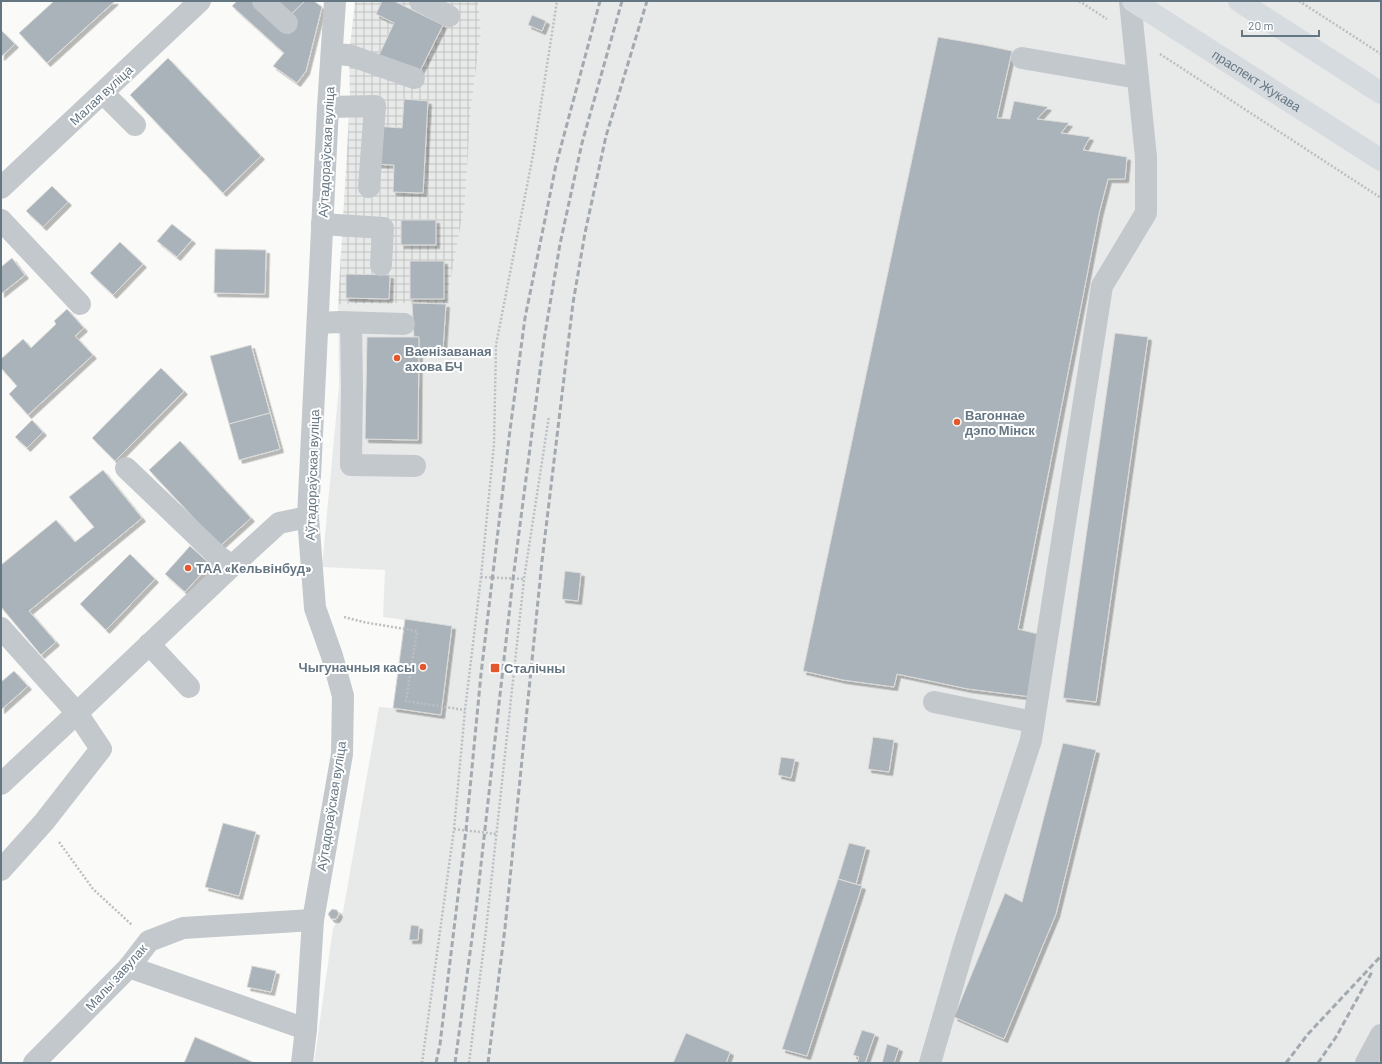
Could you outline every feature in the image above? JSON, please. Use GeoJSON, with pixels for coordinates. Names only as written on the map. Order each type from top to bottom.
{"type":"FeatureCollection","features":[{"type":"Feature","properties":{"kind":"main road","name":"праспект Жукава"},"geometry":{"type":"LineString","coordinates":[[1132,1],[1381,160]]}},
{"type":"Feature","properties":{"kind":"main road"},"geometry":{"type":"LineString","coordinates":[[1239,1],[1381,93]]}},
{"type":"Feature","properties":{"kind":"street","name":"Малая вуліца"},"geometry":{"type":"LineString","coordinates":[[1,188],[200,1]]}},
{"type":"Feature","properties":{"kind":"street"},"geometry":{"type":"LineString","coordinates":[[263,1],[287,23]]}},
{"type":"Feature","properties":{"kind":"street","name":"Аўтадораўская вуліца"},"geometry":{"type":"LineString","coordinates":[[302,1063],[306,1029],[313,920],[342,754],[343,696],[332,656],[315,608],[308,517],[328,107],[335,1]]}},
{"type":"Feature","properties":{"kind":"street"},"geometry":{"type":"LineString","coordinates":[[420,1],[449,16]]}},
{"type":"Feature","properties":{"kind":"street"},"geometry":{"type":"LineString","coordinates":[[930,1063],[964,946],[1031,740],[1102,286],[1146,213],[1146,157],[1132,1]]}},
{"type":"Feature","properties":{"kind":"street"},"geometry":{"type":"LineString","coordinates":[[332,54],[349,55],[414,78]]}},
{"type":"Feature","properties":{"kind":"street"},"geometry":{"type":"LineString","coordinates":[[1022,58],[1138,78]]}},
{"type":"Feature","properties":{"kind":"street"},"geometry":{"type":"LineString","coordinates":[[103,93],[135,125]]}},
{"type":"Feature","properties":{"kind":"street"},"geometry":{"type":"LineString","coordinates":[[328,107],[376,106],[369,187]]}},
{"type":"Feature","properties":{"kind":"street"},"geometry":{"type":"LineString","coordinates":[[1,220],[80,304]]}},
{"type":"Feature","properties":{"kind":"street"},"geometry":{"type":"LineString","coordinates":[[322,224],[383,228],[381,265]]}},
{"type":"Feature","properties":{"kind":"street"},"geometry":{"type":"LineString","coordinates":[[318,323],[404,324]]}},
{"type":"Feature","properties":{"kind":"street"},"geometry":{"type":"LineString","coordinates":[[351,323],[351,465],[415,466]]}},
{"type":"Feature","properties":{"kind":"street"},"geometry":{"type":"LineString","coordinates":[[126,468],[218,556],[232,566]]}},
{"type":"Feature","properties":{"kind":"street"},"geometry":{"type":"LineString","coordinates":[[1,784],[279,523],[308,517]]}},
{"type":"Feature","properties":{"kind":"street"},"geometry":{"type":"LineString","coordinates":[[1,628],[77,713],[101,749],[44,822],[1,870]]}},
{"type":"Feature","properties":{"kind":"street"},"geometry":{"type":"LineString","coordinates":[[149,644],[189,686]]}},
{"type":"Feature","properties":{"kind":"street"},"geometry":{"type":"LineString","coordinates":[[934,702],[1033,722]]}},
{"type":"Feature","properties":{"kind":"street","name":"Малы завулак"},"geometry":{"type":"LineString","coordinates":[[34,1063],[129,967],[149,941],[183,928],[313,920]]}},
{"type":"Feature","properties":{"kind":"street"},"geometry":{"type":"LineString","coordinates":[[129,967],[306,1029]]}},
{"type":"Feature","properties":{"kind":"street"},"geometry":{"type":"LineString","coordinates":[[1366,1063],[1381,1035]]}},
{"type":"Feature","properties":{"kind":"path"},"geometry":{"type":"LineString","coordinates":[[422,1063],[454,829],[465,710],[481,577],[494,444],[496,345],[533,155],[557,1]]}},
{"type":"Feature","properties":{"kind":"path"},"geometry":{"type":"LineString","coordinates":[[1079,1],[1112,22]]}},
{"type":"Feature","properties":{"kind":"path"},"geometry":{"type":"LineString","coordinates":[[1300,1],[1381,54]]}},
{"type":"Feature","properties":{"kind":"path"},"geometry":{"type":"LineString","coordinates":[[1158,52],[1381,198]]}},
{"type":"Feature","properties":{"kind":"path"},"geometry":{"type":"LineString","coordinates":[[469,1063],[484,946],[524,580],[549,416]]}},
{"type":"Feature","properties":{"kind":"path"},"geometry":{"type":"LineString","coordinates":[[481,577],[524,580]]}},
{"type":"Feature","properties":{"kind":"path"},"geometry":{"type":"LineString","coordinates":[[363,622],[417,631],[406,701],[465,710]]}},
{"type":"Feature","properties":{"kind":"path"},"geometry":{"type":"LineString","coordinates":[[44,822],[93,889],[149,941]]}},
{"type":"Feature","properties":{"kind":"path"},"geometry":{"type":"LineString","coordinates":[[454,829],[496,834]]}},
{"type":"Feature","properties":{"kind":"shaded area"},"geometry":{"type":"Polygon","coordinates":[[[355,1],[478,1],[481,33],[471,106],[465,203],[446,304],[338,304],[350,99],[349,55],[355,1]]]}},
{"type":"Feature","properties":{"kind":"shaded area"},"geometry":{"type":"Polygon","coordinates":[[[478,1],[1381,1],[1381,1063],[314,1063],[333,928],[343,912],[379,707],[393,708],[405,620],[383,617],[385,570],[322,567],[339,386],[338,304],[446,304],[465,203],[471,106],[481,33],[478,1]]]}},
{"type":"Feature","properties":{"kind":"building"},"geometry":{"type":"Polygon","coordinates":[[[54,1],[115,1],[47,63],[19,33],[54,1]]]}},
{"type":"Feature","properties":{"kind":"building"},"geometry":{"type":"Polygon","coordinates":[[[237,1],[253,1],[289,34],[293,23],[288,17],[305,1],[314,1],[322,7],[306,71],[297,83],[273,66],[284,53],[232,6],[237,1]]]}},
{"type":"Feature","properties":{"kind":"building"},"geometry":{"type":"Polygon","coordinates":[[[273,1],[305,1],[288,17],[273,1]]]}},
{"type":"Feature","properties":{"kind":"building"},"geometry":{"type":"Polygon","coordinates":[[[382,1],[394,1],[443,25],[418,75],[379,55],[394,23],[376,14],[382,1]]]}},
{"type":"Feature","properties":{"kind":"building"},"geometry":{"type":"Polygon","coordinates":[[[532,15],[546,21],[542,31],[528,25],[532,15]]]}},
{"type":"Feature","properties":{"kind":"building"},"geometry":{"type":"Polygon","coordinates":[[[1,30],[15,44],[1,57],[1,30]]]}},
{"type":"Feature","properties":{"kind":"building","name":"Вагоннае дэпо Мінск"},"geometry":{"type":"Polygon","coordinates":[[[938,37],[1012,51],[997,118],[1010,119],[1014,101],[1048,107],[1037,119],[1069,123],[1061,133],[1090,137],[1083,150],[1127,157],[1125,179],[1108,179],[1099,214],[1018,629],[1042,635],[1032,697],[968,689],[897,674],[894,687],[843,680],[803,671],[938,37]]]}},
{"type":"Feature","properties":{"kind":"building"},"geometry":{"type":"Polygon","coordinates":[[[168,58],[261,156],[223,193],[130,95],[168,58]]]}},
{"type":"Feature","properties":{"kind":"building"},"geometry":{"type":"Polygon","coordinates":[[[404,99],[428,101],[423,193],[393,192],[394,165],[373,164],[375,126],[402,128],[404,99]]]}},
{"type":"Feature","properties":{"kind":"building"},"geometry":{"type":"Polygon","coordinates":[[[52,186],[68,202],[43,227],[26,211],[52,186]]]}},
{"type":"Feature","properties":{"kind":"building"},"geometry":{"type":"Polygon","coordinates":[[[401,220],[436,220],[436,245],[401,245],[401,220]]]}},
{"type":"Feature","properties":{"kind":"building"},"geometry":{"type":"Polygon","coordinates":[[[172,224],[192,240],[177,257],[157,241],[172,224]]]}},
{"type":"Feature","properties":{"kind":"building"},"geometry":{"type":"Polygon","coordinates":[[[120,242],[143,264],[113,295],[90,273],[120,242]]]}},
{"type":"Feature","properties":{"kind":"building"},"geometry":{"type":"Polygon","coordinates":[[[215,249],[266,250],[265,294],[214,293],[215,249]]]}},
{"type":"Feature","properties":{"kind":"building"},"geometry":{"type":"Polygon","coordinates":[[[12,258],[25,275],[1,294],[1,267],[12,258]]]}},
{"type":"Feature","properties":{"kind":"building"},"geometry":{"type":"Polygon","coordinates":[[[410,261],[444,261],[444,299],[410,299],[410,261]]]}},
{"type":"Feature","properties":{"kind":"building"},"geometry":{"type":"Polygon","coordinates":[[[346,274],[390,275],[389,299],[346,298],[346,274]]]}},
{"type":"Feature","properties":{"kind":"building"},"geometry":{"type":"Polygon","coordinates":[[[412,303],[446,304],[443,349],[419,349],[419,337],[414,337],[412,303]]]}},
{"type":"Feature","properties":{"kind":"building"},"geometry":{"type":"Polygon","coordinates":[[[67,309],[84,328],[75,336],[93,355],[28,415],[9,394],[17,386],[1,368],[1,359],[23,339],[31,348],[56,324],[54,321],[67,309]]]}},
{"type":"Feature","properties":{"kind":"building"},"geometry":{"type":"Polygon","coordinates":[[[1115,333],[1148,337],[1096,702],[1063,698],[1115,333]]]}},
{"type":"Feature","properties":{"kind":"building"},"geometry":{"type":"Polygon","coordinates":[[[367,337],[419,337],[418,440],[365,439],[367,337]]]}},
{"type":"Feature","properties":{"kind":"building"},"geometry":{"type":"Polygon","coordinates":[[[251,345],[270,413],[229,424],[210,356],[251,345]]]}},
{"type":"Feature","properties":{"kind":"building"},"geometry":{"type":"Polygon","coordinates":[[[161,368],[184,391],[115,461],[92,438],[161,368]]]}},
{"type":"Feature","properties":{"kind":"building"},"geometry":{"type":"Polygon","coordinates":[[[270,413],[280,449],[239,460],[229,424],[270,413]]]}},
{"type":"Feature","properties":{"kind":"building"},"geometry":{"type":"Polygon","coordinates":[[[32,420],[43,432],[27,448],[15,437],[32,420]]]}},
{"type":"Feature","properties":{"kind":"building"},"geometry":{"type":"Polygon","coordinates":[[[180,441],[251,518],[220,546],[149,470],[180,441]]]}},
{"type":"Feature","properties":{"kind":"building"},"geometry":{"type":"Polygon","coordinates":[[[103,470],[142,518],[29,611],[56,642],[41,655],[1,607],[1,565],[56,520],[75,542],[94,527],[69,497],[103,470]]]}},
{"type":"Feature","properties":{"kind":"building"},"geometry":{"type":"Polygon","coordinates":[[[190,546],[210,564],[185,592],[165,574],[190,546]]]}},
{"type":"Feature","properties":{"kind":"building"},"geometry":{"type":"Polygon","coordinates":[[[130,554],[155,579],[106,630],[80,604],[130,554]]]}},
{"type":"Feature","properties":{"kind":"building"},"geometry":{"type":"Polygon","coordinates":[[[565,571],[581,573],[578,601],[562,599],[565,571]]]}},
{"type":"Feature","properties":{"kind":"building","name":"Чыгуначныя касы"},"geometry":{"type":"Polygon","coordinates":[[[405,619],[452,626],[441,715],[393,708],[405,619]]]}},
{"type":"Feature","properties":{"kind":"building"},"geometry":{"type":"Polygon","coordinates":[[[14,671],[28,686],[1,710],[1,682],[14,671]]]}},
{"type":"Feature","properties":{"kind":"building"},"geometry":{"type":"Polygon","coordinates":[[[873,737],[894,740],[889,772],[868,769],[873,737]]]}},
{"type":"Feature","properties":{"kind":"building"},"geometry":{"type":"Polygon","coordinates":[[[1063,743],[1096,750],[1056,914],[1004,1039],[954,1017],[1005,893],[1022,902],[1063,743]]]}},
{"type":"Feature","properties":{"kind":"building"},"geometry":{"type":"Polygon","coordinates":[[[781,757],[795,759],[791,778],[778,775],[781,757]]]}},
{"type":"Feature","properties":{"kind":"building"},"geometry":{"type":"Polygon","coordinates":[[[223,823],[256,832],[239,896],[205,887],[223,823]]]}},
{"type":"Feature","properties":{"kind":"building"},"geometry":{"type":"Polygon","coordinates":[[[849,843],[866,847],[856,884],[838,879],[849,843]]]}},
{"type":"Feature","properties":{"kind":"building"},"geometry":{"type":"Polygon","coordinates":[[[838,879],[862,886],[807,1056],[782,1049],[838,879]]]}},
{"type":"Feature","properties":{"kind":"building"},"geometry":{"type":"Polygon","coordinates":[[[332,909],[337,910],[339,914],[336,919],[331,919],[328,914],[332,909]]]}},
{"type":"Feature","properties":{"kind":"building"},"geometry":{"type":"Polygon","coordinates":[[[411,925],[419,926],[418,940],[409,940],[411,925]]]}},
{"type":"Feature","properties":{"kind":"building"},"geometry":{"type":"Polygon","coordinates":[[[252,966],[276,971],[271,992],[247,987],[252,966]]]}},
{"type":"Feature","properties":{"kind":"building"},"geometry":{"type":"Polygon","coordinates":[[[862,1030],[875,1034],[865,1063],[857,1063],[859,1057],[853,1055],[862,1030]]]}},
{"type":"Feature","properties":{"kind":"building"},"geometry":{"type":"Polygon","coordinates":[[[686,1033],[730,1052],[726,1063],[673,1063],[686,1033]]]}},
{"type":"Feature","properties":{"kind":"building"},"geometry":{"type":"Polygon","coordinates":[[[195,1037],[255,1063],[184,1063],[195,1037]]]}},
{"type":"Feature","properties":{"kind":"building"},"geometry":{"type":"Polygon","coordinates":[[[887,1044],[899,1048],[894,1063],[882,1063],[887,1044]]]}},
{"type":"Feature","properties":{"kind":"railway"},"geometry":{"type":"LineString","coordinates":[[436,1063],[440,1044],[466,830],[481,674],[525,318],[556,165],[600,1]]}},
{"type":"Feature","properties":{"kind":"railway"},"geometry":{"type":"LineString","coordinates":[[455,1063],[476,909],[513,579],[544,340],[560,244],[582,143],[622,1]]}},
{"type":"Feature","properties":{"kind":"railway"},"geometry":{"type":"LineString","coordinates":[[488,1063],[505,928],[542,561],[573,303],[585,233],[606,136],[647,1]]}},
{"type":"Feature","properties":{"kind":"railway"},"geometry":{"type":"LineString","coordinates":[[1286,1063],[1308,1034],[1381,956]]}},
{"type":"Feature","properties":{"kind":"railway"},"geometry":{"type":"LineString","coordinates":[[1318,1063],[1336,1037],[1373,970]]}},
{"type":"Feature","properties":{"kind":"place","name":"Ваенізаваная ахова БЧ"},"geometry":{"type":"Point","coordinates":[397,358]}},
{"type":"Feature","properties":{"kind":"place","name":"Вагоннае дэпо Мінск"},"geometry":{"type":"Point","coordinates":[957,422]}},
{"type":"Feature","properties":{"kind":"place","name":"ТАА «Кельвінбуд»"},"geometry":{"type":"Point","coordinates":[188,568]}},
{"type":"Feature","properties":{"kind":"place","name":"Чыгуначныя касы"},"geometry":{"type":"Point","coordinates":[423,667]}},
{"type":"Feature","properties":{"kind":"place","name":"Сталічны"},"geometry":{"type":"Point","coordinates":[495,668]}}]}
